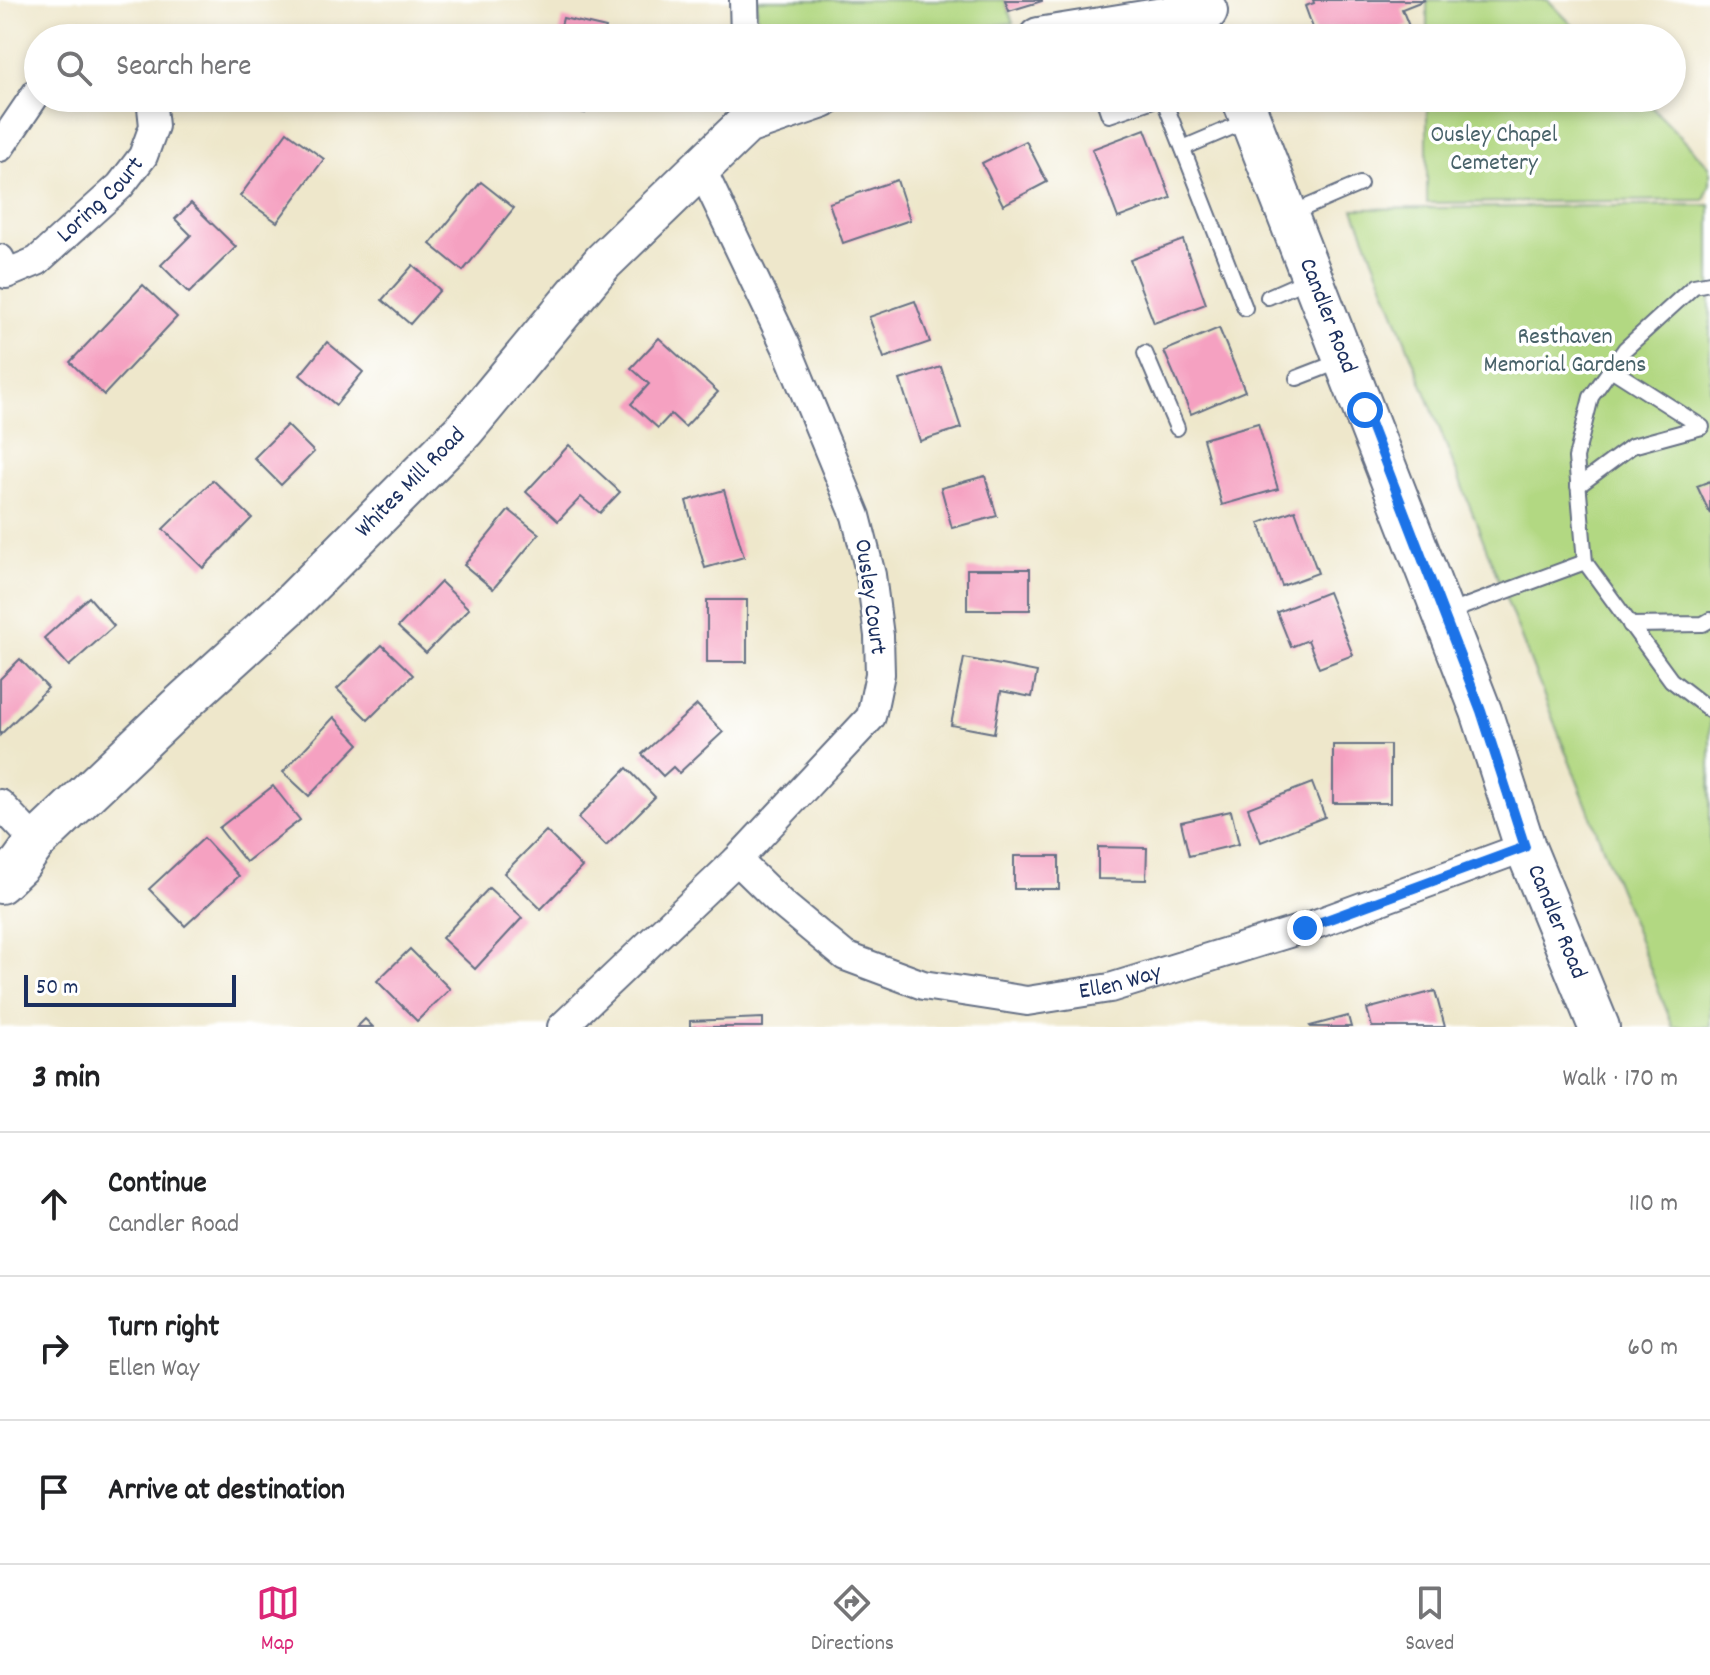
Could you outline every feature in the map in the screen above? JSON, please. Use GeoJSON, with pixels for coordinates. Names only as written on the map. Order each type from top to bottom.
{"type":"FeatureCollection","features":[{"type":"Feature","properties":{"kind":"street"},"geometry":{"type":"LineString","coordinates":[[744,0],[745,24]]}},
{"type":"Feature","properties":{"kind":"street"},"geometry":{"type":"LineString","coordinates":[[1153,24],[1210,16]]}},
{"type":"Feature","properties":{"kind":"street"},"geometry":{"type":"LineString","coordinates":[[0,147],[24,112]]}},
{"type":"Feature","properties":{"kind":"street","name":"Loring Court"},"geometry":{"type":"LineString","coordinates":[[2,271],[37,261],[120,186],[143,156],[154,126],[152,112]]}},
{"type":"Feature","properties":{"kind":"street","name":"Whites Mill Road"},"geometry":{"type":"LineString","coordinates":[[0,883],[20,864],[36,842],[288,607],[464,430],[603,262],[701,168],[745,112]]}},
{"type":"Feature","properties":{"kind":"street","name":"Candler Road"},"geometry":{"type":"LineString","coordinates":[[1247,112],[1481,711],[1525,847],[1599,1027]]}},
{"type":"Feature","properties":{"kind":"street","name":"Ousley Court"},"geometry":{"type":"LineString","coordinates":[[562,1027],[737,860],[871,717],[880,674],[879,636],[871,575],[856,516],[786,346],[701,168]]}},
{"type":"Feature","properties":{"kind":"street"},"geometry":{"type":"LineString","coordinates":[[0,804],[36,842]]}},
{"type":"Feature","properties":{"kind":"street","name":"Ellen Way"},"geometry":{"type":"LineString","coordinates":[[737,860],[781,903],[845,956],[923,985],[1027,1001],[1110,988],[1305,928],[1525,847]]}},
{"type":"Feature","properties":{"kind":"lane"},"geometry":{"type":"LineString","coordinates":[[1167,112],[1245,308]]}},
{"type":"Feature","properties":{"kind":"lane"},"geometry":{"type":"LineString","coordinates":[[1183,148],[1241,112]]}},
{"type":"Feature","properties":{"kind":"lane"},"geometry":{"type":"LineString","coordinates":[[1288,215],[1360,184]]}},
{"type":"Feature","properties":{"kind":"lane"},"geometry":{"type":"LineString","coordinates":[[1268,297],[1313,277]]}},
{"type":"Feature","properties":{"kind":"lane"},"geometry":{"type":"LineString","coordinates":[[1709,708],[1671,680],[1585,562],[1576,458],[1591,397],[1625,349],[1694,286],[1710,283]]}},
{"type":"Feature","properties":{"kind":"lane"},"geometry":{"type":"LineString","coordinates":[[1145,353],[1177,428]]}},
{"type":"Feature","properties":{"kind":"lane"},"geometry":{"type":"LineString","coordinates":[[1297,378],[1345,359]]}},
{"type":"Feature","properties":{"kind":"lane"},"geometry":{"type":"LineString","coordinates":[[1578,486],[1632,446],[1702,427],[1611,369]]}},
{"type":"Feature","properties":{"kind":"lane"},"geometry":{"type":"LineString","coordinates":[[1444,614],[1585,562]]}},
{"type":"Feature","properties":{"kind":"lane"},"geometry":{"type":"LineString","coordinates":[[1630,625],[1703,624],[1710,620]]}},
{"type":"Feature","properties":{"kind":"green space"},"geometry":{"type":"Polygon","coordinates":[[[757,0],[1005,0],[1013,23],[1006,24],[757,24],[757,0]]]}},
{"type":"Feature","properties":{"kind":"green space"},"geometry":{"type":"Polygon","coordinates":[[[1427,0],[1548,0],[1571,24],[1427,24],[1427,0]]]}},
{"type":"Feature","properties":{"kind":"green space","name":"Ousley Chapel Cemetery"},"geometry":{"type":"Polygon","coordinates":[[[1427,112],[1657,112],[1710,167],[1710,184],[1704,200],[1427,203],[1427,112]]]}},
{"type":"Feature","properties":{"kind":"green space","name":"Resthaven Memorial Gardens"},"geometry":{"type":"Polygon","coordinates":[[[1710,205],[1710,1027],[1673,1027],[1354,209],[1710,205]]]}},
{"type":"Feature","properties":{"kind":"building"},"geometry":{"type":"Polygon","coordinates":[[[1005,0],[1042,0],[1042,1],[1009,11],[1005,0]]]}},
{"type":"Feature","properties":{"kind":"building"},"geometry":{"type":"Polygon","coordinates":[[[1313,0],[1425,0],[1402,9],[1408,24],[1312,24],[1305,6],[1314,3],[1313,0]]]}},
{"type":"Feature","properties":{"kind":"building"},"geometry":{"type":"Polygon","coordinates":[[[563,18],[589,24],[562,24],[563,18]]]}},
{"type":"Feature","properties":{"kind":"building"},"geometry":{"type":"Polygon","coordinates":[[[1145,129],[1171,198],[1118,218],[1092,149],[1145,129]]]}},
{"type":"Feature","properties":{"kind":"building"},"geometry":{"type":"Polygon","coordinates":[[[287,132],[324,159],[277,222],[240,196],[287,132]]]}},
{"type":"Feature","properties":{"kind":"building"},"geometry":{"type":"Polygon","coordinates":[[[1026,141],[1047,182],[1003,205],[982,163],[1026,141]]]}},
{"type":"Feature","properties":{"kind":"building"},"geometry":{"type":"Polygon","coordinates":[[[897,180],[910,220],[843,243],[829,203],[897,180]]]}},
{"type":"Feature","properties":{"kind":"building"},"geometry":{"type":"Polygon","coordinates":[[[481,182],[514,208],[463,271],[430,244],[481,182]]]}},
{"type":"Feature","properties":{"kind":"building"},"geometry":{"type":"Polygon","coordinates":[[[191,203],[236,247],[189,293],[161,265],[191,235],[175,219],[191,203]]]}},
{"type":"Feature","properties":{"kind":"building"},"geometry":{"type":"Polygon","coordinates":[[[1183,240],[1206,304],[1154,323],[1130,260],[1183,240]]]}},
{"type":"Feature","properties":{"kind":"building"},"geometry":{"type":"Polygon","coordinates":[[[413,265],[440,290],[410,324],[382,300],[413,265]]]}},
{"type":"Feature","properties":{"kind":"building"},"geometry":{"type":"Polygon","coordinates":[[[143,285],[177,317],[104,395],[70,362],[143,285]]]}},
{"type":"Feature","properties":{"kind":"building"},"geometry":{"type":"Polygon","coordinates":[[[915,301],[930,342],[884,358],[869,317],[915,301]]]}},
{"type":"Feature","properties":{"kind":"building"},"geometry":{"type":"Polygon","coordinates":[[[1219,328],[1245,391],[1191,414],[1164,351],[1219,328]]]}},
{"type":"Feature","properties":{"kind":"building"},"geometry":{"type":"Polygon","coordinates":[[[659,338],[718,392],[685,427],[671,414],[658,428],[631,404],[649,384],[631,368],[659,338]]]}},
{"type":"Feature","properties":{"kind":"building"},"geometry":{"type":"Polygon","coordinates":[[[327,342],[363,372],[336,405],[300,375],[327,342]]]}},
{"type":"Feature","properties":{"kind":"building"},"geometry":{"type":"Polygon","coordinates":[[[941,367],[961,428],[920,441],[900,380],[941,367]]]}},
{"type":"Feature","properties":{"kind":"building"},"geometry":{"type":"Polygon","coordinates":[[[1258,423],[1278,489],[1222,505],[1203,439],[1258,423]]]}},
{"type":"Feature","properties":{"kind":"building"},"geometry":{"type":"Polygon","coordinates":[[[287,425],[314,452],[281,485],[254,458],[287,425]]]}},
{"type":"Feature","properties":{"kind":"building"},"geometry":{"type":"Polygon","coordinates":[[[569,445],[620,492],[600,513],[581,497],[558,521],[526,492],[569,445]]]}},
{"type":"Feature","properties":{"kind":"building"},"geometry":{"type":"Polygon","coordinates":[[[985,476],[997,516],[952,528],[941,488],[985,476]]]}},
{"type":"Feature","properties":{"kind":"building"},"geometry":{"type":"Polygon","coordinates":[[[213,480],[252,518],[203,568],[163,529],[213,480]]]}},
{"type":"Feature","properties":{"kind":"building"},"geometry":{"type":"Polygon","coordinates":[[[1710,481],[1710,514],[1697,486],[1710,481]]]}},
{"type":"Feature","properties":{"kind":"building"},"geometry":{"type":"Polygon","coordinates":[[[724,490],[744,557],[705,568],[686,501],[724,490]]]}},
{"type":"Feature","properties":{"kind":"building"},"geometry":{"type":"Polygon","coordinates":[[[509,510],[539,534],[493,589],[464,565],[509,510]]]}},
{"type":"Feature","properties":{"kind":"building"},"geometry":{"type":"Polygon","coordinates":[[[1295,510],[1318,573],[1282,586],[1259,523],[1295,510]]]}},
{"type":"Feature","properties":{"kind":"building"},"geometry":{"type":"Polygon","coordinates":[[[967,569],[1030,569],[1030,610],[967,610],[967,569]]]}},
{"type":"Feature","properties":{"kind":"building"},"geometry":{"type":"Polygon","coordinates":[[[441,582],[469,609],[426,653],[398,627],[441,582]]]}},
{"type":"Feature","properties":{"kind":"building"},"geometry":{"type":"Polygon","coordinates":[[[1328,592],[1353,655],[1319,668],[1308,640],[1291,647],[1277,612],[1328,592]]]}},
{"type":"Feature","properties":{"kind":"building"},"geometry":{"type":"Polygon","coordinates":[[[89,597],[114,626],[69,666],[44,638],[89,597]]]}},
{"type":"Feature","properties":{"kind":"building"},"geometry":{"type":"Polygon","coordinates":[[[707,600],[747,600],[747,662],[707,662],[707,600]]]}},
{"type":"Feature","properties":{"kind":"building"},"geometry":{"type":"Polygon","coordinates":[[[382,645],[413,675],[368,720],[337,689],[382,645]]]}},
{"type":"Feature","properties":{"kind":"building"},"geometry":{"type":"Polygon","coordinates":[[[964,658],[1037,672],[1032,697],[1001,691],[994,733],[951,725],[964,658]]]}},
{"type":"Feature","properties":{"kind":"building"},"geometry":{"type":"Polygon","coordinates":[[[20,659],[48,688],[0,735],[0,679],[20,659]]]}},
{"type":"Feature","properties":{"kind":"building"},"geometry":{"type":"Polygon","coordinates":[[[697,705],[723,732],[679,773],[673,767],[663,776],[642,754],[697,705]]]}},
{"type":"Feature","properties":{"kind":"building"},"geometry":{"type":"Polygon","coordinates":[[[334,717],[359,744],[309,796],[283,772],[334,717]]]}},
{"type":"Feature","properties":{"kind":"building"},"geometry":{"type":"Polygon","coordinates":[[[1333,745],[1390,745],[1390,803],[1333,803],[1333,745]]]}},
{"type":"Feature","properties":{"kind":"building"},"geometry":{"type":"Polygon","coordinates":[[[627,768],[655,797],[606,846],[578,818],[627,768]]]}},
{"type":"Feature","properties":{"kind":"building"},"geometry":{"type":"Polygon","coordinates":[[[1312,783],[1325,817],[1261,842],[1248,808],[1312,783]]]}},
{"type":"Feature","properties":{"kind":"building"},"geometry":{"type":"Polygon","coordinates":[[[273,786],[300,820],[246,862],[219,828],[273,786]]]}},
{"type":"Feature","properties":{"kind":"building"},"geometry":{"type":"Polygon","coordinates":[[[1231,811],[1239,844],[1189,856],[1181,822],[1231,811]]]}},
{"type":"Feature","properties":{"kind":"building"},"geometry":{"type":"Polygon","coordinates":[[[546,831],[582,867],[541,909],[504,873],[546,831]]]}},
{"type":"Feature","properties":{"kind":"building"},"geometry":{"type":"Polygon","coordinates":[[[204,838],[239,876],[185,926],[149,889],[204,838]]]}},
{"type":"Feature","properties":{"kind":"building"},"geometry":{"type":"Polygon","coordinates":[[[1098,847],[1147,848],[1146,880],[1098,879],[1098,847]]]}},
{"type":"Feature","properties":{"kind":"building"},"geometry":{"type":"Polygon","coordinates":[[[1014,856],[1059,856],[1059,889],[1014,889],[1014,856]]]}},
{"type":"Feature","properties":{"kind":"building"},"geometry":{"type":"Polygon","coordinates":[[[489,888],[522,918],[475,969],[442,938],[489,888]]]}},
{"type":"Feature","properties":{"kind":"building"},"geometry":{"type":"Polygon","coordinates":[[[410,949],[450,989],[417,1021],[377,981],[410,949]]]}},
{"type":"Feature","properties":{"kind":"building"},"geometry":{"type":"Polygon","coordinates":[[[1435,991],[1445,1027],[1372,1027],[1367,1009],[1435,991]]]}},
{"type":"Feature","properties":{"kind":"building"},"geometry":{"type":"Polygon","coordinates":[[[1348,1016],[1351,1027],[1310,1026],[1348,1016]]]}},
{"type":"Feature","properties":{"kind":"building"},"geometry":{"type":"Polygon","coordinates":[[[763,1018],[763,1027],[690,1027],[690,1021],[763,1018]]]}},
{"type":"Feature","properties":{"kind":"building"},"geometry":{"type":"Polygon","coordinates":[[[365,1019],[373,1027],[357,1027],[365,1019]]]}},
{"type":"Feature","properties":{"kind":"route"},"geometry":{"type":"LineString","coordinates":[[1305,928],[1525,847],[1481,711],[1365,410]]}}]}
